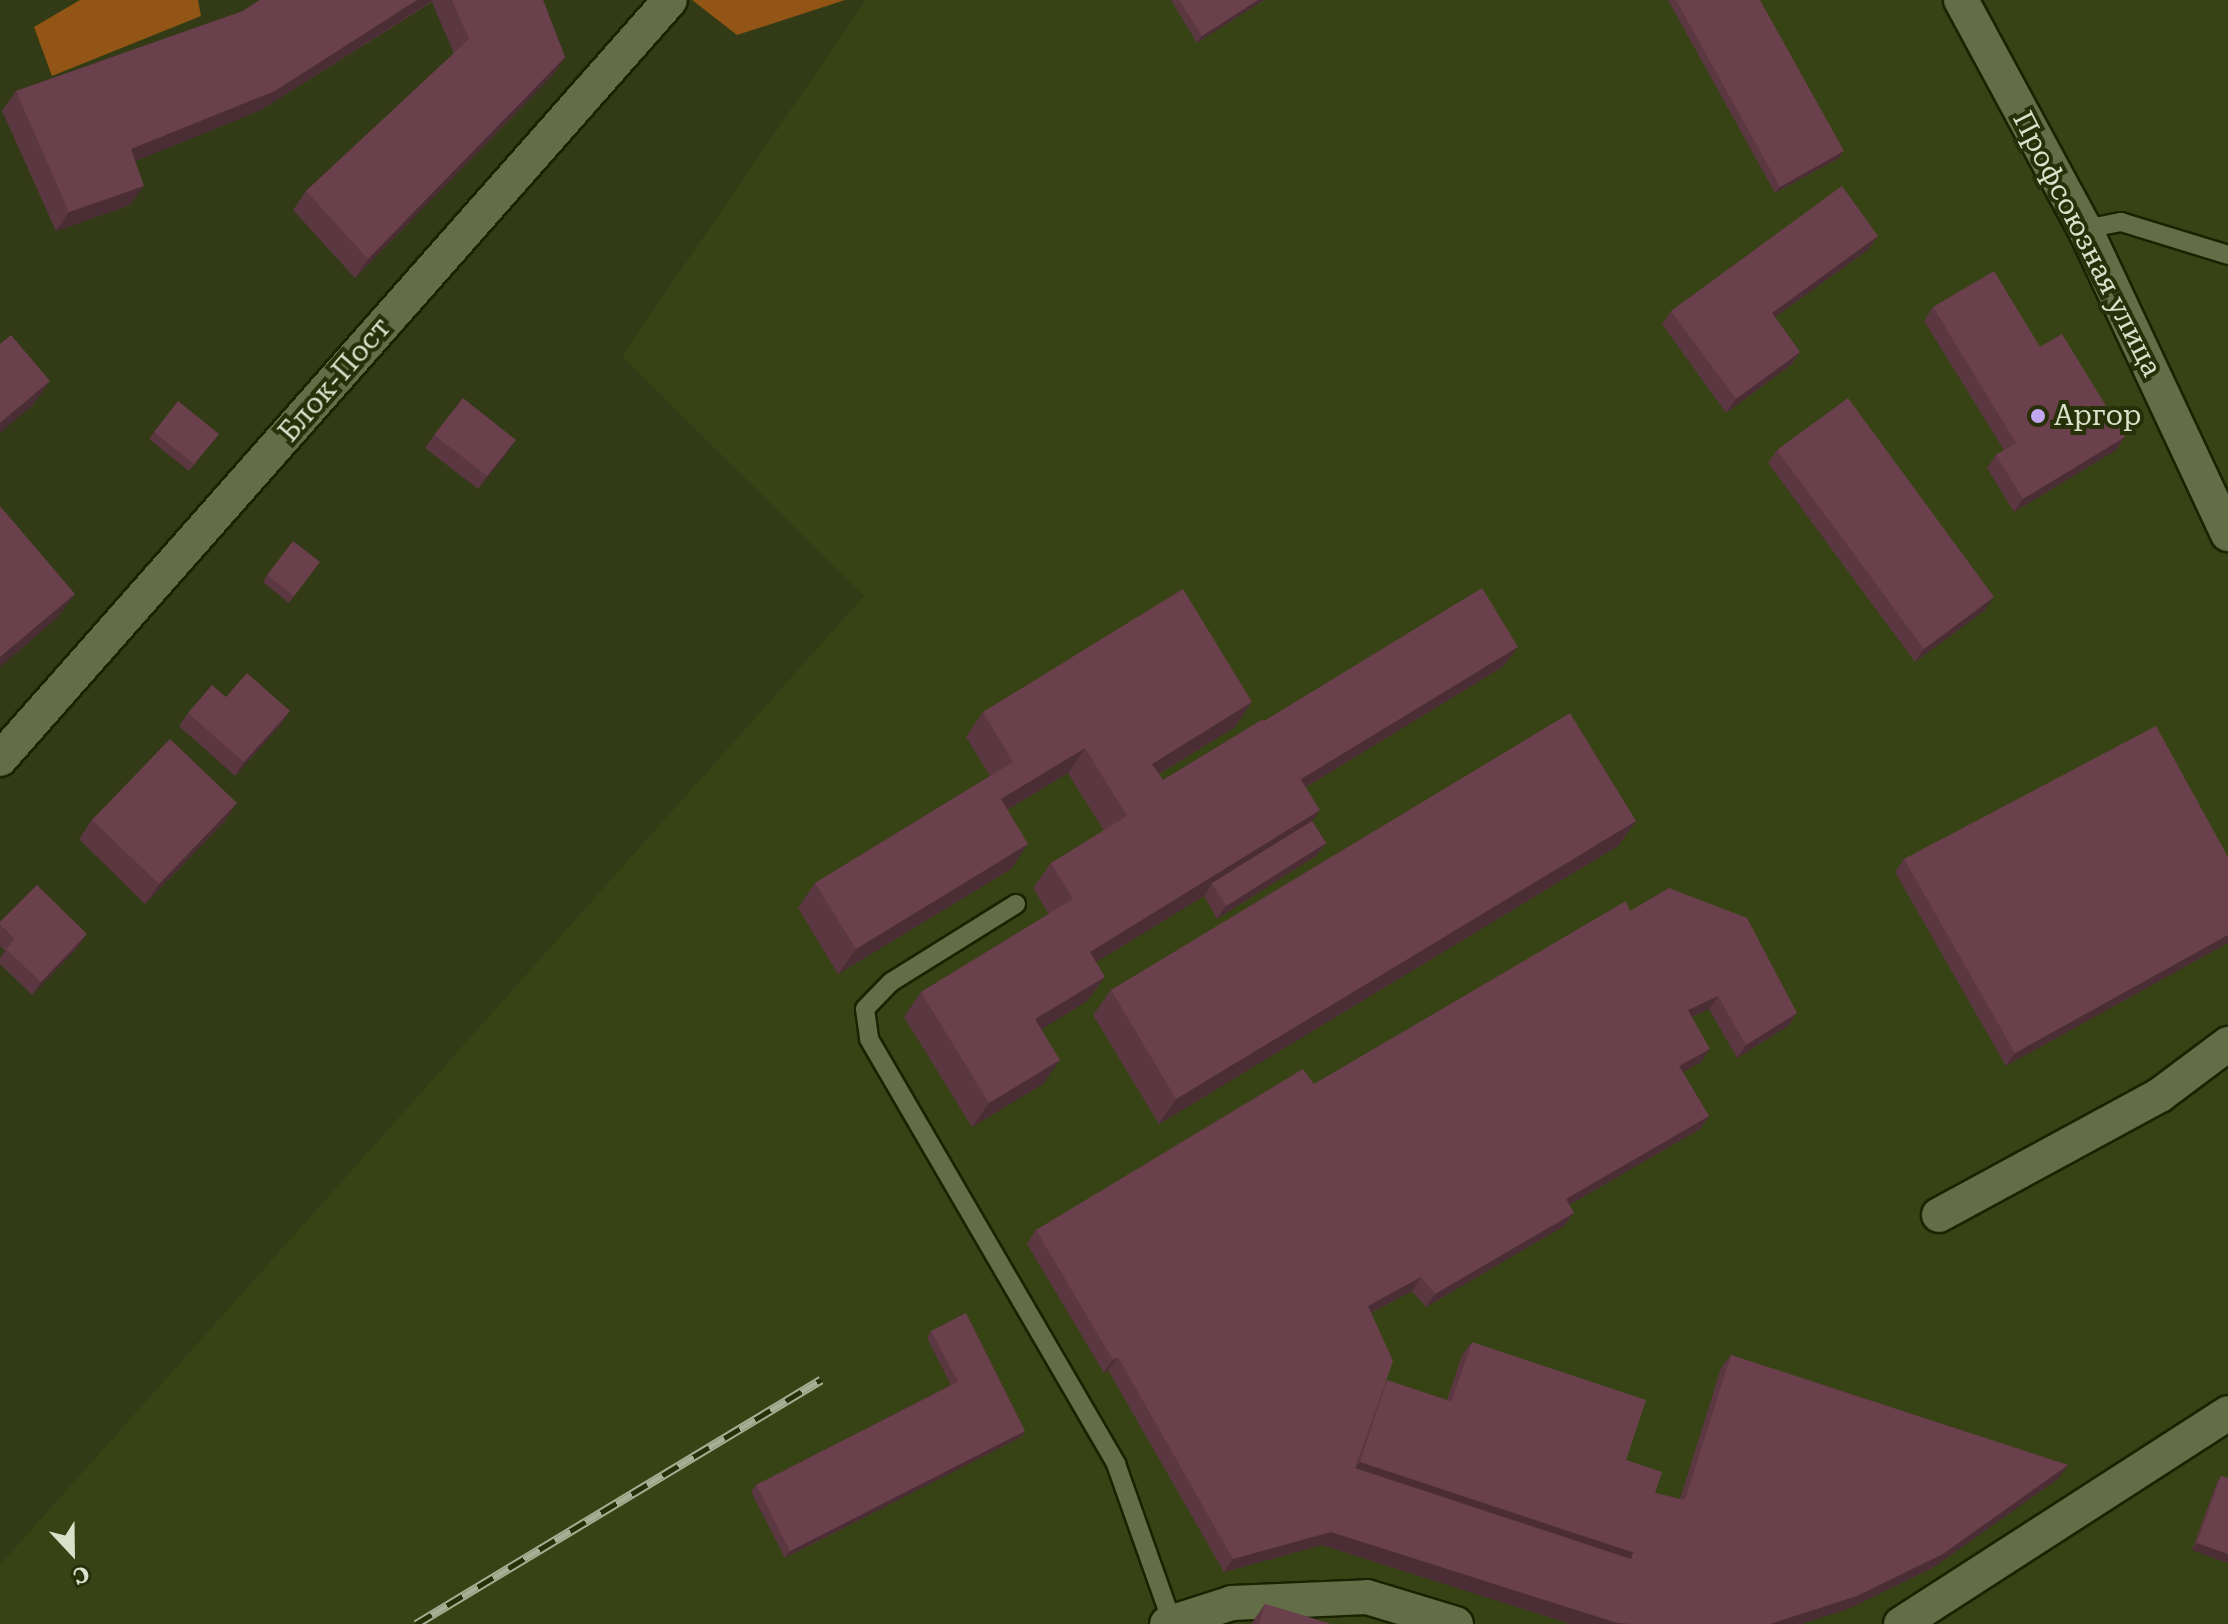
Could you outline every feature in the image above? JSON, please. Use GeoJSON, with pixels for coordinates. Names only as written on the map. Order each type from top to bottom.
{"type":"FeatureCollection","features":[{"type":"Feature","properties":{"kind":"street","name":"Блок-Пост"},"geometry":{"type":"LineString","coordinates":[[0,759],[670,0]]}},
{"type":"Feature","properties":{"kind":"street","name":"Профсоюзная улица"},"geometry":{"type":"LineString","coordinates":[[1961,0],[2085,229],[2228,534]]}},
{"type":"Feature","properties":{"kind":"street"},"geometry":{"type":"LineString","coordinates":[[1939,1215],[2160,1095],[2228,1044]]}},
{"type":"Feature","properties":{"kind":"street"},"geometry":{"type":"LineString","coordinates":[[1901,1624],[2228,1413]]}},
{"type":"Feature","properties":{"kind":"street"},"geometry":{"type":"LineString","coordinates":[[1169,1623],[1232,1603],[1367,1597],[1456,1624]]}},
{"type":"Feature","properties":{"kind":"lane"},"geometry":{"type":"LineString","coordinates":[[2085,229],[2121,222],[2228,255]]}},
{"type":"Feature","properties":{"kind":"lane"},"geometry":{"type":"LineString","coordinates":[[1016,904],[891,982],[865,1009],[869,1039],[1116,1464],[1169,1623]]}},
{"type":"Feature","properties":{"kind":"shaded area"},"geometry":{"type":"Polygon","coordinates":[[[80,0],[198,0],[201,16],[52,76],[34,27],[80,0]]]}},
{"type":"Feature","properties":{"kind":"shaded area"},"geometry":{"type":"Polygon","coordinates":[[[692,0],[845,0],[737,35],[692,0]]]}},
{"type":"Feature","properties":{"kind":"shaded area"},"geometry":{"type":"Polygon","coordinates":[[[866,0],[2228,0],[2228,1624],[0,1624],[0,1565],[864,596],[622,356],[866,0]]]}},
{"type":"Feature","properties":{"kind":"building"},"geometry":{"type":"Polygon","coordinates":[[[260,0],[417,0],[275,91],[131,149],[144,186],[69,212],[16,91],[243,11],[260,0]]]}},
{"type":"Feature","properties":{"kind":"building"},"geometry":{"type":"Polygon","coordinates":[[[452,0],[543,0],[565,57],[368,259],[306,191],[469,39],[452,0]]]}},
{"type":"Feature","properties":{"kind":"building"},"geometry":{"type":"Polygon","coordinates":[[[1179,0],[1258,0],[1202,36],[1179,0]]]}},
{"type":"Feature","properties":{"kind":"building"},"geometry":{"type":"Polygon","coordinates":[[[1676,0],[1760,0],[1844,151],[1780,187],[1676,0]]]}},
{"type":"Feature","properties":{"kind":"building"},"geometry":{"type":"Polygon","coordinates":[[[1842,186],[1878,236],[1772,313],[1800,352],[1736,399],[1671,311],[1842,186]]]}},
{"type":"Feature","properties":{"kind":"building"},"geometry":{"type":"Polygon","coordinates":[[[1994,271],[2040,347],[2062,334],[2125,437],[2023,499],[1996,455],[2016,443],[1933,307],[1994,271]]]}},
{"type":"Feature","properties":{"kind":"building"},"geometry":{"type":"Polygon","coordinates":[[[11,335],[50,381],[0,423],[0,344],[11,335]]]}},
{"type":"Feature","properties":{"kind":"building"},"geometry":{"type":"Polygon","coordinates":[[[463,398],[516,440],[487,476],[434,435],[463,398]]]}},
{"type":"Feature","properties":{"kind":"building"},"geometry":{"type":"Polygon","coordinates":[[[1848,398],[1994,597],[1924,649],[1777,450],[1848,398]]]}},
{"type":"Feature","properties":{"kind":"building"},"geometry":{"type":"Polygon","coordinates":[[[178,401],[219,434],[194,464],[154,432],[178,401]]]}},
{"type":"Feature","properties":{"kind":"building"},"geometry":{"type":"Polygon","coordinates":[[[0,506],[75,594],[0,657],[0,506]]]}},
{"type":"Feature","properties":{"kind":"building"},"geometry":{"type":"Polygon","coordinates":[[[293,541],[320,562],[294,596],[267,575],[293,541]]]}},
{"type":"Feature","properties":{"kind":"building"},"geometry":{"type":"Polygon","coordinates":[[[1482,588],[1518,647],[1301,779],[1264,721],[1482,588]]]}},
{"type":"Feature","properties":{"kind":"building"},"geometry":{"type":"Polygon","coordinates":[[[1183,589],[1252,702],[1152,764],[1163,780],[1263,719],[1320,810],[1090,952],[1105,977],[1035,1019],[1060,1060],[989,1103],[921,992],[1073,899],[1051,863],[1127,816],[1085,748],[1001,799],[1028,844],[856,949],[815,883],[1013,762],[983,712],[1183,589]]]}},
{"type":"Feature","properties":{"kind":"building"},"geometry":{"type":"Polygon","coordinates":[[[247,673],[290,711],[244,762],[188,713],[212,685],[226,697],[247,673]]]}},
{"type":"Feature","properties":{"kind":"building"},"geometry":{"type":"Polygon","coordinates":[[[1570,713],[1636,821],[1176,1099],[1111,990],[1570,713]]]}},
{"type":"Feature","properties":{"kind":"building"},"geometry":{"type":"Polygon","coordinates":[[[2156,726],[2228,857],[2228,935],[2015,1053],[1904,859],[2156,726]]]}},
{"type":"Feature","properties":{"kind":"building"},"geometry":{"type":"Polygon","coordinates":[[[170,739],[237,803],[159,884],[92,820],[170,739]]]}},
{"type":"Feature","properties":{"kind":"building"},"geometry":{"type":"Polygon","coordinates":[[[1312,821],[1326,843],[1226,906],[1212,883],[1312,821]]]}},
{"type":"Feature","properties":{"kind":"building"},"geometry":{"type":"Polygon","coordinates":[[[37,885],[87,934],[41,982],[6,949],[15,939],[0,924],[37,885]]]}},
{"type":"Feature","properties":{"kind":"building"},"geometry":{"type":"Polygon","coordinates":[[[1669,888],[1747,918],[1797,1013],[1746,1045],[1718,996],[1688,1010],[1710,1049],[1679,1066],[1709,1116],[1566,1199],[1574,1213],[1435,1294],[1421,1277],[1368,1306],[1393,1361],[1355,1468],[1631,1559],[1655,1493],[1685,1500],[1731,1355],[2068,1465],[1943,1554],[1857,1596],[1770,1624],[1617,1623],[1331,1532],[1233,1559],[1118,1357],[1113,1360],[1036,1230],[1303,1069],[1314,1084],[1626,901],[1630,911],[1669,888]]]}},
{"type":"Feature","properties":{"kind":"building"},"geometry":{"type":"Polygon","coordinates":[[[966,1313],[1025,1431],[790,1551],[756,1485],[958,1382],[931,1331],[966,1313]]]}},
{"type":"Feature","properties":{"kind":"building"},"geometry":{"type":"Polygon","coordinates":[[[1472,1342],[1646,1400],[1626,1460],[1451,1402],[1472,1342]]]}},
{"type":"Feature","properties":{"kind":"building"},"geometry":{"type":"Polygon","coordinates":[[[1387,1380],[1662,1472],[1635,1553],[1360,1462],[1387,1380]]]}},
{"type":"Feature","properties":{"kind":"building"},"geometry":{"type":"Polygon","coordinates":[[[2221,1476],[2228,1478],[2228,1554],[2197,1543],[2221,1476]]]}},
{"type":"Feature","properties":{"kind":"building"},"geometry":{"type":"Polygon","coordinates":[[[1265,1604],[1331,1624],[1259,1624],[1265,1604]]]}},
{"type":"Feature","properties":{"kind":"railway"},"geometry":{"type":"LineString","coordinates":[[416,1624],[821,1380]]}},
{"type":"Feature","properties":{"kind":"place","name":"Аргор"},"geometry":{"type":"Point","coordinates":[2038,416]}}]}
